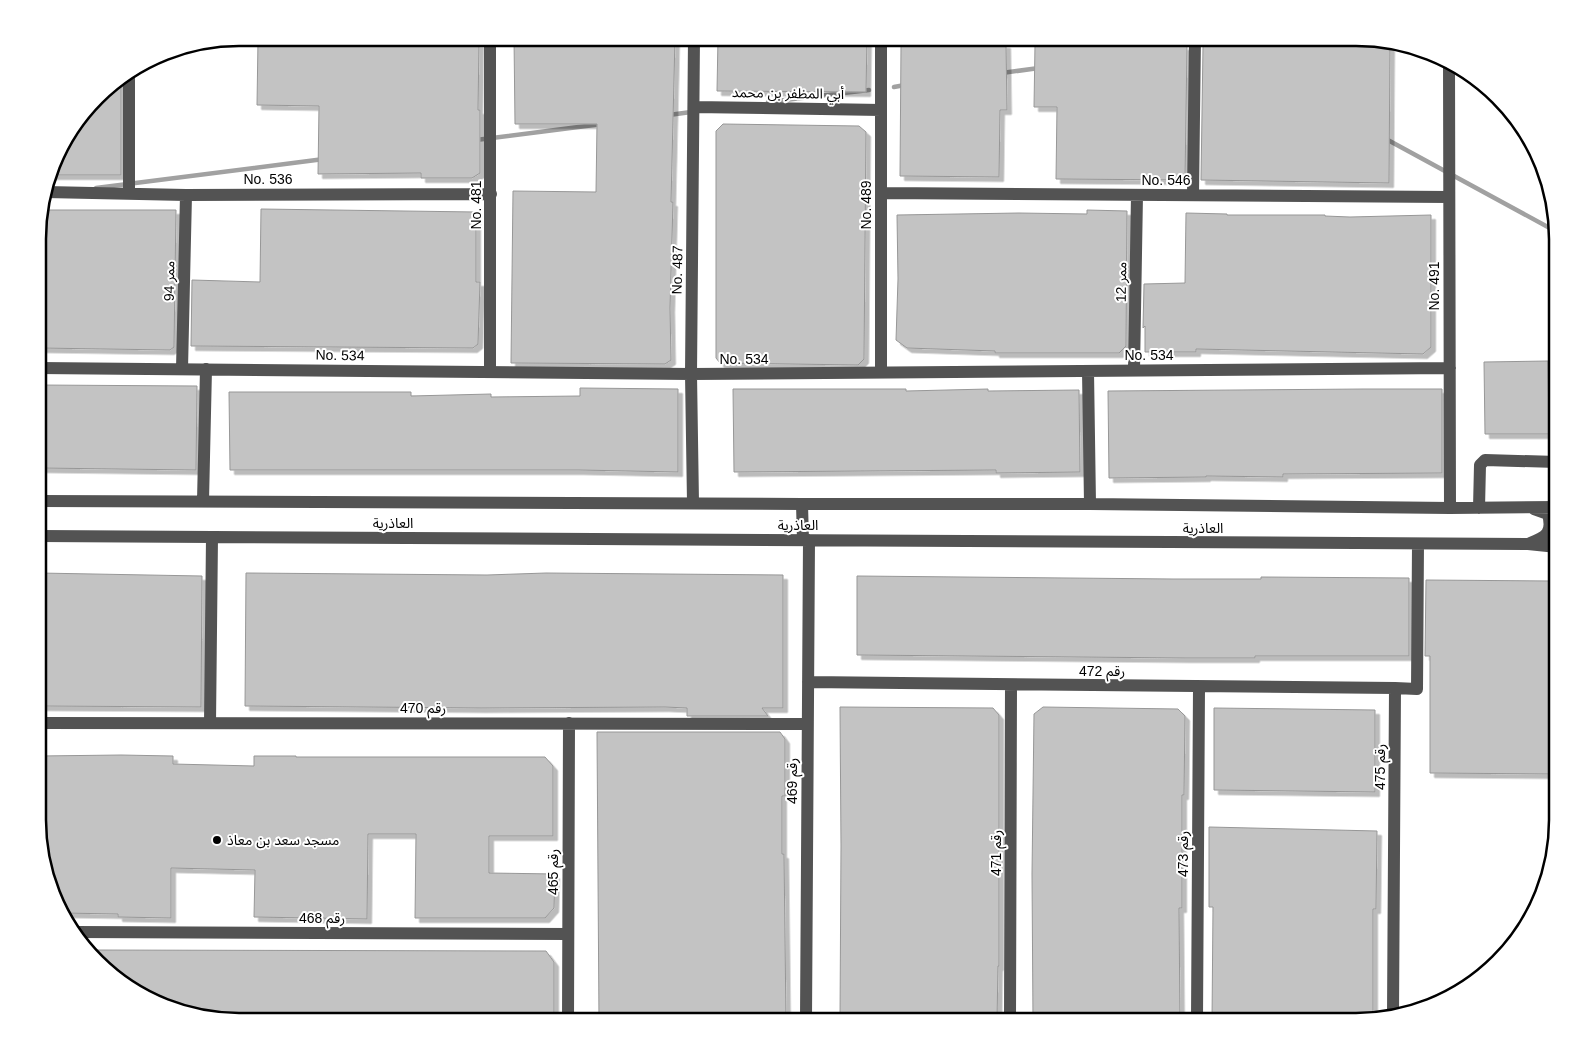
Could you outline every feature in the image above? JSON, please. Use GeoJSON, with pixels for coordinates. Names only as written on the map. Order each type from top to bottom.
{"type":"FeatureCollection","features":[{"type":"Feature","properties":{"kind":"street","name":"No. 481"},"geometry":{"type":"LineString","coordinates":[[490,46],[490,372]]}},
{"type":"Feature","properties":{"kind":"street","name":"No. 487"},"geometry":{"type":"LineString","coordinates":[[693,503],[691,374],[694,46]]}},
{"type":"Feature","properties":{"kind":"street","name":"No. 489"},"geometry":{"type":"LineString","coordinates":[[881,46],[881,372]]}},
{"type":"Feature","properties":{"kind":"street"},"geometry":{"type":"LineString","coordinates":[[1193,195],[1195,46]]}},
{"type":"Feature","properties":{"kind":"street","name":"No. 491"},"geometry":{"type":"LineString","coordinates":[[1449,70],[1450,508]]}},
{"type":"Feature","properties":{"kind":"street"},"geometry":{"type":"LineString","coordinates":[[129,81],[129,193]]}},
{"type":"Feature","properties":{"kind":"street","name":"أبي المظفر بن محمد"},"geometry":{"type":"LineString","coordinates":[[694,108],[881,110]]}},
{"type":"Feature","properties":{"kind":"street","name":"No. 536"},"geometry":{"type":"LineString","coordinates":[[52,192],[491,194]]}},
{"type":"Feature","properties":{"kind":"street","name":"No. 546"},"geometry":{"type":"LineString","coordinates":[[882,193],[1449,197]]}},
{"type":"Feature","properties":{"kind":"street","name":"ممر 94"},"geometry":{"type":"LineString","coordinates":[[182,369],[186,194]]}},
{"type":"Feature","properties":{"kind":"street","name":"ممر 12"},"geometry":{"type":"LineString","coordinates":[[1134,370],[1137,195]]}},
{"type":"Feature","properties":{"kind":"street","name":"No. 534"},"geometry":{"type":"LineString","coordinates":[[46,368],[691,374],[1450,368]]}},
{"type":"Feature","properties":{"kind":"street"},"geometry":{"type":"LineString","coordinates":[[203,502],[206,369]]}},
{"type":"Feature","properties":{"kind":"street"},"geometry":{"type":"LineString","coordinates":[[1088,371],[1090,504]]}},
{"type":"Feature","properties":{"kind":"street"},"geometry":{"type":"LineString","coordinates":[[1479,508],[1480,465],[1485,460],[1549,462]]}},
{"type":"Feature","properties":{"kind":"street","name":"العاذرية"},"geometry":{"type":"LineString","coordinates":[[46,501],[1549,507]]}},
{"type":"Feature","properties":{"kind":"street","name":"رقم 469"},"geometry":{"type":"LineString","coordinates":[[802,504],[806,540],[808,682],[806,1013]]}},
{"type":"Feature","properties":{"kind":"street"},"geometry":{"type":"LineString","coordinates":[[1531,508],[1548,514],[1549,519]]}},
{"type":"Feature","properties":{"kind":"street"},"geometry":{"type":"LineString","coordinates":[[1528,544],[1544,538],[1549,528]]}},
{"type":"Feature","properties":{"kind":"street","name":"العاذرية"},"geometry":{"type":"LineString","coordinates":[[46,536],[1528,544],[1549,546]]}},
{"type":"Feature","properties":{"kind":"street"},"geometry":{"type":"LineString","coordinates":[[210,723],[212,537]]}},
{"type":"Feature","properties":{"kind":"street"},"geometry":{"type":"LineString","coordinates":[[1395,688],[1417,689],[1418,544]]}},
{"type":"Feature","properties":{"kind":"street","name":"رقم 472"},"geometry":{"type":"LineString","coordinates":[[808,682],[1395,688]]}},
{"type":"Feature","properties":{"kind":"street","name":"رقم 471"},"geometry":{"type":"LineString","coordinates":[[1010,1013],[1011,685]]}},
{"type":"Feature","properties":{"kind":"street","name":"رقم 473"},"geometry":{"type":"LineString","coordinates":[[1197,1013],[1199,687]]}},
{"type":"Feature","properties":{"kind":"street","name":"رقم 475"},"geometry":{"type":"LineString","coordinates":[[1393,1009],[1395,688]]}},
{"type":"Feature","properties":{"kind":"street","name":"رقم 470"},"geometry":{"type":"LineString","coordinates":[[46,723],[807,724]]}},
{"type":"Feature","properties":{"kind":"street","name":"رقم 465"},"geometry":{"type":"LineString","coordinates":[[568,1013],[569,723]]}},
{"type":"Feature","properties":{"kind":"street","name":"رقم 468"},"geometry":{"type":"LineString","coordinates":[[83,932],[568,934]]}},
{"type":"Feature","properties":{"kind":"building"},"geometry":{"type":"Polygon","coordinates":[[[258,46],[479,46],[480,173],[472,178],[421,178],[421,173],[318,174],[319,106],[257,105],[258,46]]]}},
{"type":"Feature","properties":{"kind":"building"},"geometry":{"type":"Polygon","coordinates":[[[514,46],[675,46],[671,202],[673,202],[670,308],[671,360],[665,364],[511,363],[513,191],[596,192],[597,124],[515,124],[514,46]]]}},
{"type":"Feature","properties":{"kind":"building"},"geometry":{"type":"Polygon","coordinates":[[[718,46],[867,46],[866,92],[717,91],[718,46]]]}},
{"type":"Feature","properties":{"kind":"building"},"geometry":{"type":"Polygon","coordinates":[[[901,46],[1006,46],[1007,110],[1000,110],[999,177],[900,176],[901,46]]]}},
{"type":"Feature","properties":{"kind":"building"},"geometry":{"type":"Polygon","coordinates":[[[1035,46],[1187,46],[1185,180],[1056,179],[1057,107],[1034,107],[1035,46]]]}},
{"type":"Feature","properties":{"kind":"building"},"geometry":{"type":"Polygon","coordinates":[[[1203,46],[1355,46],[1390,49],[1389,183],[1201,180],[1203,46]]]}},
{"type":"Feature","properties":{"kind":"building"},"geometry":{"type":"Polygon","coordinates":[[[121,87],[121,175],[58,175],[66,154],[86,122],[121,87]]]}},
{"type":"Feature","properties":{"kind":"building"},"geometry":{"type":"Polygon","coordinates":[[[723,124],[859,126],[866,132],[864,359],[858,365],[720,363],[716,358],[716,131],[723,124]]]}},
{"type":"Feature","properties":{"kind":"building"},"geometry":{"type":"Polygon","coordinates":[[[261,209],[476,212],[476,282],[480,282],[478,344],[473,348],[191,346],[192,280],[260,282],[261,209]]]}},
{"type":"Feature","properties":{"kind":"building"},"geometry":{"type":"Polygon","coordinates":[[[49,210],[176,210],[174,347],[170,350],[46,348],[46,240],[49,210]]]}},
{"type":"Feature","properties":{"kind":"building"},"geometry":{"type":"Polygon","coordinates":[[[1087,210],[1127,211],[1126,346],[1119,353],[995,353],[995,351],[907,348],[896,340],[898,279],[897,215],[1087,214],[1087,210]]]}},
{"type":"Feature","properties":{"kind":"building"},"geometry":{"type":"Polygon","coordinates":[[[1186,213],[1350,217],[1431,215],[1431,347],[1423,354],[1196,349],[1196,352],[1145,352],[1145,326],[1143,328],[1144,284],[1185,283],[1186,213]]]}},
{"type":"Feature","properties":{"kind":"building"},"geometry":{"type":"Polygon","coordinates":[[[1548,361],[1549,434],[1485,434],[1484,362],[1548,361]]]}},
{"type":"Feature","properties":{"kind":"building"},"geometry":{"type":"Polygon","coordinates":[[[46,385],[197,386],[196,470],[46,468],[46,385]]]}},
{"type":"Feature","properties":{"kind":"building"},"geometry":{"type":"Polygon","coordinates":[[[580,388],[678,389],[678,472],[579,470],[230,470],[229,392],[411,392],[411,396],[491,394],[491,397],[580,396],[580,388]]]}},
{"type":"Feature","properties":{"kind":"building"},"geometry":{"type":"Polygon","coordinates":[[[733,389],[1079,390],[1080,472],[996,473],[996,470],[734,472],[733,389]]]}},
{"type":"Feature","properties":{"kind":"building"},"geometry":{"type":"Polygon","coordinates":[[[1442,389],[1442,473],[1283,474],[1283,477],[1109,478],[1108,391],[1442,389]]]}},
{"type":"Feature","properties":{"kind":"building"},"geometry":{"type":"Polygon","coordinates":[[[46,573],[202,576],[201,707],[46,706],[46,573]]]}},
{"type":"Feature","properties":{"kind":"building"},"geometry":{"type":"Polygon","coordinates":[[[246,573],[783,575],[783,708],[762,708],[768,716],[687,716],[687,708],[665,707],[245,706],[246,573]]]}},
{"type":"Feature","properties":{"kind":"building"},"geometry":{"type":"Polygon","coordinates":[[[857,576],[1173,579],[1261,579],[1261,577],[1409,578],[1409,656],[1185,658],[857,655],[857,576]]]}},
{"type":"Feature","properties":{"kind":"building"},"geometry":{"type":"Polygon","coordinates":[[[1426,580],[1549,581],[1549,774],[1430,773],[1430,656],[1425,656],[1426,580]]]}},
{"type":"Feature","properties":{"kind":"building"},"geometry":{"type":"Polygon","coordinates":[[[840,707],[993,708],[999,715],[999,966],[997,1013],[840,1013],[840,707]]]}},
{"type":"Feature","properties":{"kind":"building"},"geometry":{"type":"Polygon","coordinates":[[[1043,707],[1178,709],[1185,716],[1184,795],[1182,795],[1182,908],[1179,908],[1180,1013],[1033,1013],[1034,714],[1043,707]]]}},
{"type":"Feature","properties":{"kind":"building"},"geometry":{"type":"Polygon","coordinates":[[[1214,708],[1375,710],[1375,792],[1214,790],[1214,708]]]}},
{"type":"Feature","properties":{"kind":"building"},"geometry":{"type":"Polygon","coordinates":[[[597,732],[780,732],[785,739],[785,796],[782,796],[782,854],[784,854],[786,1013],[599,1013],[597,732]]]}},
{"type":"Feature","properties":{"kind":"building"},"geometry":{"type":"Polygon","coordinates":[[[46,756],[173,756],[173,764],[254,766],[254,756],[545,757],[553,766],[553,836],[489,836],[489,873],[555,874],[554,908],[545,918],[415,918],[416,834],[368,834],[367,919],[254,917],[255,870],[171,868],[171,918],[118,917],[118,914],[70,913],[57,882],[48,845],[46,756]]]}},
{"type":"Feature","properties":{"kind":"building"},"geometry":{"type":"Polygon","coordinates":[[[1209,827],[1377,831],[1376,909],[1373,909],[1373,1012],[1212,1013],[1213,907],[1209,907],[1209,827]]]}},
{"type":"Feature","properties":{"kind":"building"},"geometry":{"type":"Polygon","coordinates":[[[97,950],[546,951],[554,962],[554,1013],[240,1013],[202,1009],[154,993],[122,973],[97,950]]]}},
{"type":"Feature","properties":{"kind":"waterway"},"geometry":{"type":"LineString","coordinates":[[1002,73],[1039,68]]}},
{"type":"Feature","properties":{"kind":"waterway"},"geometry":{"type":"LineString","coordinates":[[894,87],[905,85]]}},
{"type":"Feature","properties":{"kind":"waterway"},"geometry":{"type":"LineString","coordinates":[[768,102],[869,90]]}},
{"type":"Feature","properties":{"kind":"waterway"},"geometry":{"type":"LineString","coordinates":[[669,115],[691,112]]}},
{"type":"Feature","properties":{"kind":"waterway"},"geometry":{"type":"LineString","coordinates":[[476,140],[602,124]]}},
{"type":"Feature","properties":{"kind":"waterway"},"geometry":{"type":"LineString","coordinates":[[1386,139],[1548,227]]}},
{"type":"Feature","properties":{"kind":"waterway"},"geometry":{"type":"LineString","coordinates":[[96,188],[324,159]]}},
{"type":"Feature","properties":{"kind":"place","name":"مسجد سعد بن معاذ"},"geometry":{"type":"Point","coordinates":[217,840]}}]}
